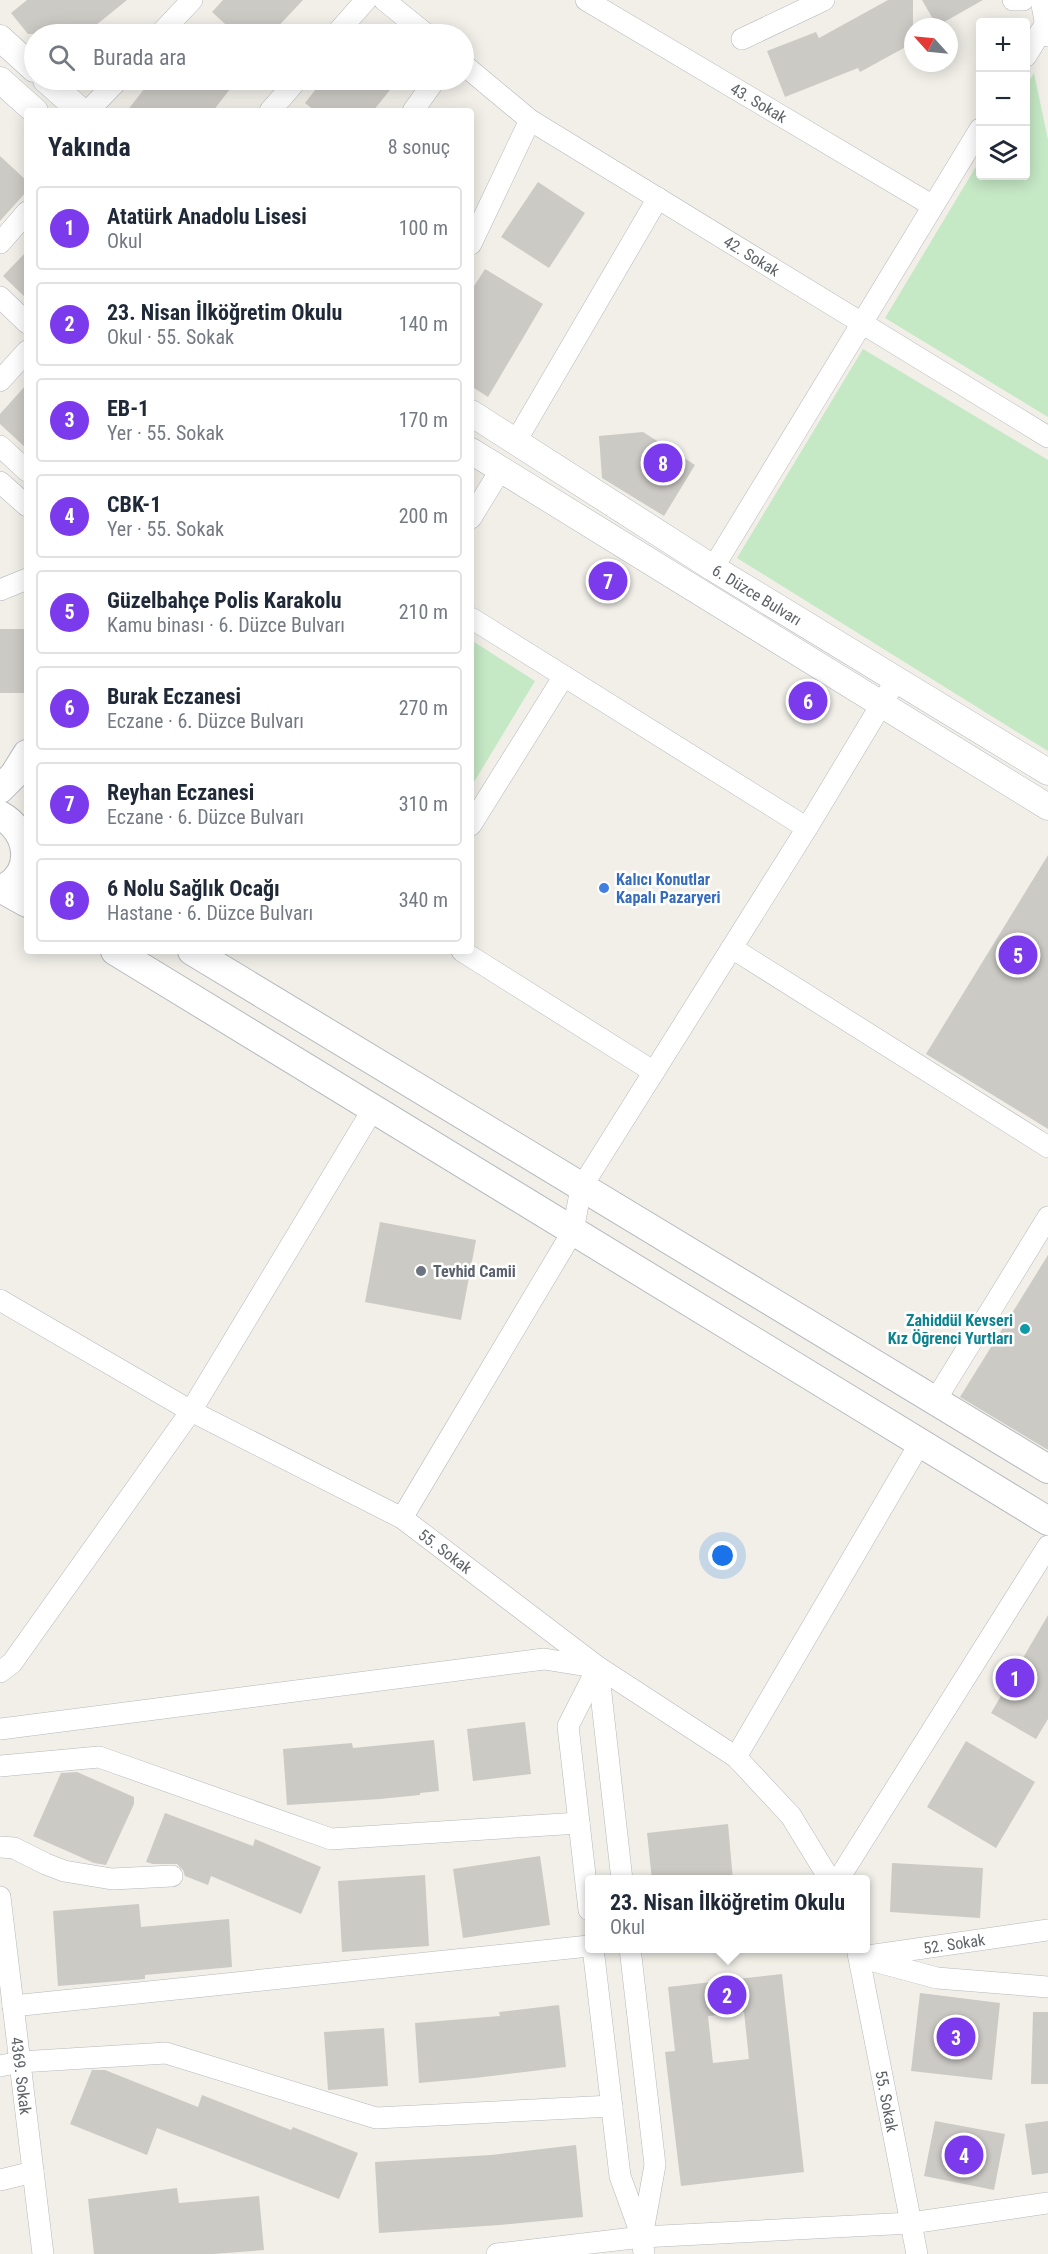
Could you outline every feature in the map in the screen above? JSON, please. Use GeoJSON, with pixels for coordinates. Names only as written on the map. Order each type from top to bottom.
{"type":"FeatureCollection","features":[{"type":"Feature","properties":{"kind":"main road"},"geometry":{"type":"LineString","coordinates":[[0,789],[14,775],[24,759]]}},
{"type":"Feature","properties":{"kind":"main road"},"geometry":{"type":"LineString","coordinates":[[0,815],[12,822],[24,841]]}},
{"type":"Feature","properties":{"kind":"main road"},"geometry":{"type":"LineString","coordinates":[[24,858],[22,869],[15,879],[1,889],[24,901]]}},
{"type":"Feature","properties":{"kind":"main road"},"geometry":{"type":"LineString","coordinates":[[119,954],[1048,1521]]}},
{"type":"Feature","properties":{"kind":"main road"},"geometry":{"type":"LineString","coordinates":[[203,954],[581,1188],[1048,1469]]}},
{"type":"Feature","properties":{"kind":"street"},"geometry":{"type":"LineString","coordinates":[[169,24],[192,0]]}},
{"type":"Feature","properties":{"kind":"street"},"geometry":{"type":"LineString","coordinates":[[345,24],[366,0]]}},
{"type":"Feature","properties":{"kind":"street"},"geometry":{"type":"LineString","coordinates":[[384,0],[414,24]]}},
{"type":"Feature","properties":{"kind":"street","name":"43. Sokak"},"geometry":{"type":"LineString","coordinates":[[586,0],[933,206]]}},
{"type":"Feature","properties":{"kind":"street"},"geometry":{"type":"LineString","coordinates":[[742,39],[824,0]]}},
{"type":"Feature","properties":{"kind":"street"},"geometry":{"type":"LineString","coordinates":[[1013,0],[1023,0]]}},
{"type":"Feature","properties":{"kind":"street"},"geometry":{"type":"LineString","coordinates":[[1030,51],[1047,30],[1041,0]]}},
{"type":"Feature","properties":{"kind":"street"},"geometry":{"type":"LineString","coordinates":[[0,38],[24,60]]}},
{"type":"Feature","properties":{"kind":"street","name":"42. Sokak"},"geometry":{"type":"LineString","coordinates":[[474,73],[530,120],[1048,437]]}},
{"type":"Feature","properties":{"kind":"street"},"geometry":{"type":"LineString","coordinates":[[0,80],[32,108]]}},
{"type":"Feature","properties":{"kind":"street"},"geometry":{"type":"LineString","coordinates":[[57,90],[78,108]]}},
{"type":"Feature","properties":{"kind":"street"},"geometry":{"type":"LineString","coordinates":[[91,108],[108,90]]}},
{"type":"Feature","properties":{"kind":"street"},"geometry":{"type":"LineString","coordinates":[[273,108],[288,90]]}},
{"type":"Feature","properties":{"kind":"street"},"geometry":{"type":"LineString","coordinates":[[415,108],[428,90]]}},
{"type":"Feature","properties":{"kind":"street"},"geometry":{"type":"LineString","coordinates":[[474,238],[530,120]]}},
{"type":"Feature","properties":{"kind":"street"},"geometry":{"type":"LineString","coordinates":[[713,568],[976,137]]}},
{"type":"Feature","properties":{"kind":"street"},"geometry":{"type":"LineString","coordinates":[[516,441],[658,198]]}},
{"type":"Feature","properties":{"kind":"street"},"geometry":{"type":"LineString","coordinates":[[0,243],[24,215]]}},
{"type":"Feature","properties":{"kind":"street"},"geometry":{"type":"LineString","coordinates":[[0,297],[24,320]]}},
{"type":"Feature","properties":{"kind":"street"},"geometry":{"type":"LineString","coordinates":[[0,381],[24,354]]}},
{"type":"Feature","properties":{"kind":"street","name":"6. Düzce Bulvarı"},"geometry":{"type":"LineString","coordinates":[[474,415],[713,568],[1048,772]]}},
{"type":"Feature","properties":{"kind":"street"},"geometry":{"type":"LineString","coordinates":[[0,446],[24,468]]}},
{"type":"Feature","properties":{"kind":"street","name":"6. Düzce Bulvarı"},"geometry":{"type":"LineString","coordinates":[[474,453],[1048,807]]}},
{"type":"Feature","properties":{"kind":"street"},"geometry":{"type":"LineString","coordinates":[[474,513],[501,469]]}},
{"type":"Feature","properties":{"kind":"street"},"geometry":{"type":"LineString","coordinates":[[0,482],[24,503]]}},
{"type":"Feature","properties":{"kind":"street"},"geometry":{"type":"LineString","coordinates":[[0,590],[24,580]]}},
{"type":"Feature","properties":{"kind":"street"},"geometry":{"type":"LineString","coordinates":[[474,620],[807,828]]}},
{"type":"Feature","properties":{"kind":"street"},"geometry":{"type":"LineString","coordinates":[[474,820],[564,676]]}},
{"type":"Feature","properties":{"kind":"street"},"geometry":{"type":"LineString","coordinates":[[402,1518],[573,1232],[581,1188],[807,828],[896,680]]}},
{"type":"Feature","properties":{"kind":"street"},"geometry":{"type":"LineString","coordinates":[[732,948],[1048,1147]]}},
{"type":"Feature","properties":{"kind":"street"},"geometry":{"type":"LineString","coordinates":[[467,954],[654,1072]]}},
{"type":"Feature","properties":{"kind":"street"},"geometry":{"type":"LineString","coordinates":[[0,1672],[12,1663],[190,1411],[374,1109]]}},
{"type":"Feature","properties":{"kind":"street"},"geometry":{"type":"LineString","coordinates":[[935,1401],[1048,1217]]}},
{"type":"Feature","properties":{"kind":"street","name":"55. Sokak"},"geometry":{"type":"LineString","coordinates":[[0,1300],[190,1411],[402,1518],[598,1667],[736,1757],[791,1816],[827,1875]]}},
{"type":"Feature","properties":{"kind":"street"},"geometry":{"type":"LineString","coordinates":[[736,1757],[920,1443]]}},
{"type":"Feature","properties":{"kind":"street"},"geometry":{"type":"LineString","coordinates":[[841,1875],[1048,1546]]}},
{"type":"Feature","properties":{"kind":"street"},"geometry":{"type":"LineString","coordinates":[[0,1729],[544,1659],[598,1667]]}},
{"type":"Feature","properties":{"kind":"street"},"geometry":{"type":"LineString","coordinates":[[585,1875],[568,1726],[598,1667]]}},
{"type":"Feature","properties":{"kind":"street"},"geometry":{"type":"LineString","coordinates":[[598,1667],[621,1875]]}},
{"type":"Feature","properties":{"kind":"street"},"geometry":{"type":"LineString","coordinates":[[0,1766],[99,1757],[331,1839],[579,1823]]}},
{"type":"Feature","properties":{"kind":"street"},"geometry":{"type":"LineString","coordinates":[[0,1847],[14,1848],[64,1871],[112,1879],[172,1876]]}},
{"type":"Feature","properties":{"kind":"street","name":"4369. Sokak"},"geometry":{"type":"LineString","coordinates":[[0,1897],[13,2006],[10,2064],[33,2172],[43,2254]]}},
{"type":"Feature","properties":{"kind":"street","name":"52. Sokak"},"geometry":{"type":"LineString","coordinates":[[870,1952],[1048,1930]]}},
{"type":"Feature","properties":{"kind":"street"},"geometry":{"type":"LineString","coordinates":[[13,2006],[585,1946]]}},
{"type":"Feature","properties":{"kind":"street"},"geometry":{"type":"LineString","coordinates":[[594,1953],[620,2176],[643,2246]]}},
{"type":"Feature","properties":{"kind":"street"},"geometry":{"type":"LineString","coordinates":[[631,1953],[655,2165],[643,2246]]}},
{"type":"Feature","properties":{"kind":"street"},"geometry":{"type":"LineString","coordinates":[[858,1953],[937,1978],[1048,1987]]}},
{"type":"Feature","properties":{"kind":"street","name":"55. Sokak"},"geometry":{"type":"LineString","coordinates":[[858,1953],[917,2254]]}},
{"type":"Feature","properties":{"kind":"street"},"geometry":{"type":"LineString","coordinates":[[10,2064],[166,2053],[376,2118],[612,2106]]}},
{"type":"Feature","properties":{"kind":"street"},"geometry":{"type":"LineString","coordinates":[[0,2180],[33,2172]]}},
{"type":"Feature","properties":{"kind":"street"},"geometry":{"type":"LineString","coordinates":[[497,2254],[643,2246],[911,2223],[1048,2203]]}},
{"type":"Feature","properties":{"kind":"green space"},"geometry":{"type":"Polygon","coordinates":[[[1034,73],[1048,140],[1048,417],[885,318],[976,167],[976,180],[1030,180],[1030,80],[1034,73]]]}},
{"type":"Feature","properties":{"kind":"green space"},"geometry":{"type":"Polygon","coordinates":[[[863,349],[1048,460],[1048,751],[737,558],[863,349]]]}},
{"type":"Feature","properties":{"kind":"green space"},"geometry":{"type":"Polygon","coordinates":[[[474,642],[535,681],[474,782],[474,642]]]}},
{"type":"Feature","properties":{"kind":"building"},"geometry":{"type":"Polygon","coordinates":[[[27,0],[127,0],[97,24],[24,24],[24,29],[11,13],[27,0]]]}},
{"type":"Feature","properties":{"kind":"building"},"geometry":{"type":"Polygon","coordinates":[[[223,0],[303,0],[280,24],[225,24],[212,12],[223,0]]]}},
{"type":"Feature","properties":{"kind":"building"},"geometry":{"type":"Polygon","coordinates":[[[888,0],[913,0],[913,18],[904,18],[904,48],[860,72],[858,68],[785,97],[767,51],[816,32],[819,38],[888,0]]]}},
{"type":"Feature","properties":{"kind":"building"},"geometry":{"type":"Polygon","coordinates":[[[922,0],[983,0],[951,18],[932,18],[922,0]]]}},
{"type":"Feature","properties":{"kind":"building"},"geometry":{"type":"Polygon","coordinates":[[[143,90],[229,90],[215,108],[129,108],[143,90]]]}},
{"type":"Feature","properties":{"kind":"building"},"geometry":{"type":"Polygon","coordinates":[[[315,90],[390,90],[375,108],[311,108],[305,103],[315,90]]]}},
{"type":"Feature","properties":{"kind":"building"},"geometry":{"type":"Polygon","coordinates":[[[0,156],[24,178],[24,194],[0,221],[0,156]]]}},
{"type":"Feature","properties":{"kind":"building"},"geometry":{"type":"Polygon","coordinates":[[[538,182],[585,213],[549,268],[501,237],[538,182]]]}},
{"type":"Feature","properties":{"kind":"building"},"geometry":{"type":"Polygon","coordinates":[[[24,254],[24,296],[3,276],[24,254]]]}},
{"type":"Feature","properties":{"kind":"building"},"geometry":{"type":"Polygon","coordinates":[[[485,269],[543,304],[488,397],[474,388],[474,286],[485,269]]]}},
{"type":"Feature","properties":{"kind":"building"},"geometry":{"type":"Polygon","coordinates":[[[24,387],[24,446],[0,424],[0,414],[24,387]]]}},
{"type":"Feature","properties":{"kind":"building"},"geometry":{"type":"Polygon","coordinates":[[[643,432],[695,465],[664,516],[602,478],[599,436],[643,432]]]}},
{"type":"Feature","properties":{"kind":"building"},"geometry":{"type":"Polygon","coordinates":[[[0,629],[24,629],[24,693],[0,693],[0,629]]]}},
{"type":"Feature","properties":{"kind":"building"},"geometry":{"type":"Polygon","coordinates":[[[1048,855],[1048,1129],[926,1054],[1048,855]]]}},
{"type":"Feature","properties":{"kind":"building","name":"Tevhid Camii"},"geometry":{"type":"Polygon","coordinates":[[[380,1222],[476,1240],[461,1320],[365,1302],[380,1222]]]}},
{"type":"Feature","properties":{"kind":"building","name":"Zahiddül Kevseri Kız Öğrenci Yurtları"},"geometry":{"type":"Polygon","coordinates":[[[1048,1255],[1048,1450],[960,1397],[1048,1255]]]}},
{"type":"Feature","properties":{"kind":"building"},"geometry":{"type":"Polygon","coordinates":[[[1048,1615],[1048,1719],[1036,1739],[991,1713],[1048,1615]]]}},
{"type":"Feature","properties":{"kind":"building"},"geometry":{"type":"Polygon","coordinates":[[[525,1722],[531,1774],[473,1781],[467,1729],[525,1722]]]}},
{"type":"Feature","properties":{"kind":"building"},"geometry":{"type":"Polygon","coordinates":[[[434,1740],[439,1791],[380,1799],[287,1805],[283,1749],[352,1743],[353,1748],[434,1740]]]}},
{"type":"Feature","properties":{"kind":"building"},"geometry":{"type":"Polygon","coordinates":[[[966,1741],[1035,1782],[996,1848],[927,1807],[966,1741]]]}},
{"type":"Feature","properties":{"kind":"building"},"geometry":{"type":"Polygon","coordinates":[[[77,1772],[134,1797],[134,1804],[106,1865],[94,1863],[33,1836],[61,1773],[77,1772]]]}},
{"type":"Feature","properties":{"kind":"building"},"geometry":{"type":"Polygon","coordinates":[[[165,1813],[253,1846],[255,1839],[321,1867],[301,1914],[211,1876],[208,1885],[185,1876],[177,1864],[146,1862],[165,1813]]]}},
{"type":"Feature","properties":{"kind":"building"},"geometry":{"type":"Polygon","coordinates":[[[728,1824],[733,1875],[651,1875],[647,1833],[728,1824]]]}},
{"type":"Feature","properties":{"kind":"building"},"geometry":{"type":"Polygon","coordinates":[[[540,1856],[550,1925],[463,1938],[453,1869],[540,1856]]]}},
{"type":"Feature","properties":{"kind":"building"},"geometry":{"type":"Polygon","coordinates":[[[892,1863],[983,1868],[980,1918],[890,1912],[892,1863]]]}},
{"type":"Feature","properties":{"kind":"building"},"geometry":{"type":"Polygon","coordinates":[[[425,1875],[429,1946],[342,1952],[338,1881],[425,1875]]]}},
{"type":"Feature","properties":{"kind":"building"},"geometry":{"type":"Polygon","coordinates":[[[139,1904],[141,1927],[229,1919],[232,1967],[145,1975],[145,1979],[58,1986],[53,1911],[139,1904]]]}},
{"type":"Feature","properties":{"kind":"building"},"geometry":{"type":"Polygon","coordinates":[[[782,1974],[804,2172],[681,2186],[665,2052],[675,2051],[668,1987],[782,1974]],[[744,2012],[708,2016],[713,2063],[749,2059],[744,2012]]]}},
{"type":"Feature","properties":{"kind":"building"},"geometry":{"type":"Polygon","coordinates":[[[920,1993],[1000,2003],[992,2080],[911,2071],[920,1993]]]}},
{"type":"Feature","properties":{"kind":"building"},"geometry":{"type":"Polygon","coordinates":[[[559,2005],[566,2067],[419,2083],[415,2023],[500,2016],[499,2012],[559,2005]]]}},
{"type":"Feature","properties":{"kind":"building"},"geometry":{"type":"Polygon","coordinates":[[[1033,2012],[1048,2012],[1048,2084],[1031,2084],[1033,2012]]]}},
{"type":"Feature","properties":{"kind":"building"},"geometry":{"type":"Polygon","coordinates":[[[384,2028],[388,2086],[328,2090],[324,2032],[384,2028]]]}},
{"type":"Feature","properties":{"kind":"building"},"geometry":{"type":"Polygon","coordinates":[[[92,2070],[105,2070],[198,2107],[202,2095],[358,2153],[339,2199],[157,2128],[147,2155],[70,2124],[92,2070]]]}},
{"type":"Feature","properties":{"kind":"building"},"geometry":{"type":"Polygon","coordinates":[[[935,2121],[1005,2134],[994,2190],[924,2176],[935,2121]]]}},
{"type":"Feature","properties":{"kind":"building"},"geometry":{"type":"Polygon","coordinates":[[[1048,2121],[1048,2173],[1032,2175],[1025,2124],[1048,2121]]]}},
{"type":"Feature","properties":{"kind":"building"},"geometry":{"type":"Polygon","coordinates":[[[576,2145],[583,2217],[379,2233],[375,2162],[491,2155],[576,2145]]]}},
{"type":"Feature","properties":{"kind":"building"},"geometry":{"type":"Polygon","coordinates":[[[177,2188],[179,2203],[259,2196],[264,2250],[213,2254],[94,2254],[88,2199],[177,2188]]]}},
{"type":"Feature","properties":{"kind":"place","name":"6 Nolu Sağlık Ocağı"},"geometry":{"type":"Point","coordinates":[663,463]}},
{"type":"Feature","properties":{"kind":"place","name":"Reyhan Eczanesi"},"geometry":{"type":"Point","coordinates":[608,581]}},
{"type":"Feature","properties":{"kind":"place","name":"Burak Eczanesi"},"geometry":{"type":"Point","coordinates":[808,701]}},
{"type":"Feature","properties":{"kind":"place","name":"Kalıcı Konutlar Kapalı Pazaryeri"},"geometry":{"type":"Point","coordinates":[604,888]}},
{"type":"Feature","properties":{"kind":"place","name":"Güzelbahçe Polis Karakolu"},"geometry":{"type":"Point","coordinates":[1018,955]}},
{"type":"Feature","properties":{"kind":"place","name":"Tevhid Camii"},"geometry":{"type":"Point","coordinates":[421,1271]}},
{"type":"Feature","properties":{"kind":"place","name":"Zahiddül Kevseri Kız Öğrenci Yurtları"},"geometry":{"type":"Point","coordinates":[1025,1329]}},
{"type":"Feature","properties":{"kind":"place","name":"Atatürk Anadolu Lisesi"},"geometry":{"type":"Point","coordinates":[1015,1678]}},
{"type":"Feature","properties":{"kind":"place","name":"23. Nisan İlköğretim Okulu"},"geometry":{"type":"Point","coordinates":[727,1995]}},
{"type":"Feature","properties":{"kind":"place","name":"EB-1"},"geometry":{"type":"Point","coordinates":[956,2037]}},
{"type":"Feature","properties":{"kind":"place","name":"CBK-1"},"geometry":{"type":"Point","coordinates":[964,2155]}}]}
